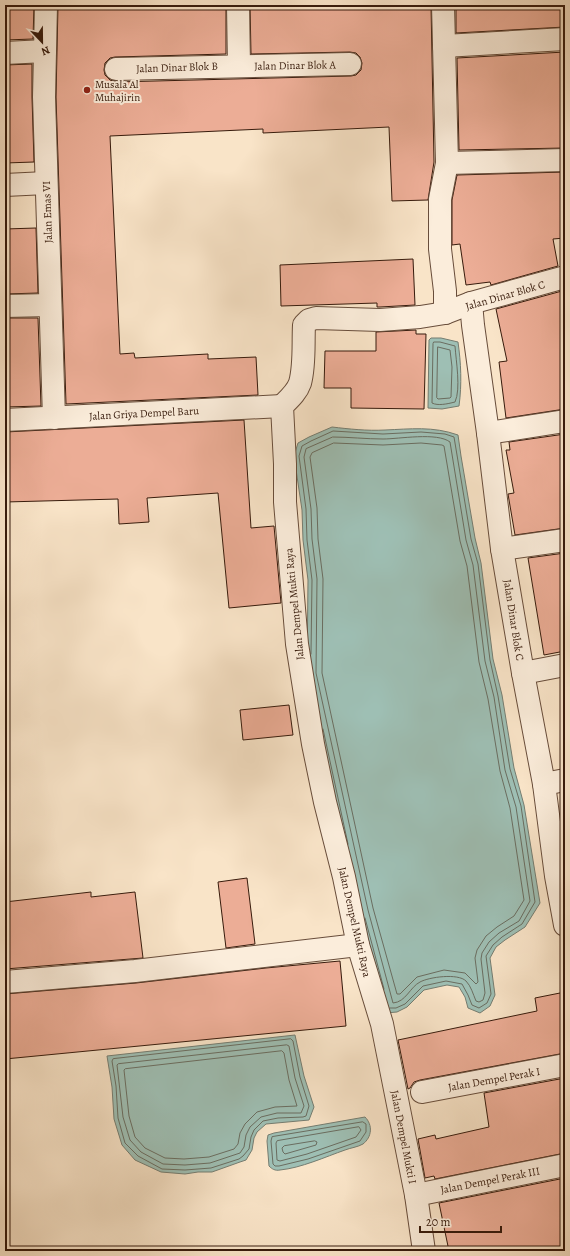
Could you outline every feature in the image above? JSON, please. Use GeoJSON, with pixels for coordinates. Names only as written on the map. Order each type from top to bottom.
{"type":"FeatureCollection","features":[{"type":"Feature","properties":{"kind":"street","name":"Jalan Emas VI"},"geometry":{"type":"LineString","coordinates":[[46,5],[44,97],[54,418]]}},
{"type":"Feature","properties":{"kind":"street"},"geometry":{"type":"LineString","coordinates":[[238,5],[239,66]]}},
{"type":"Feature","properties":{"kind":"street"},"geometry":{"type":"LineString","coordinates":[[282,406],[293,395],[300,384],[304,326],[309,320],[316,318],[380,320],[420,317],[445,313],[445,291],[440,249],[440,199],[447,163],[443,5]]}},
{"type":"Feature","properties":{"kind":"street"},"geometry":{"type":"LineString","coordinates":[[444,46],[565,39]]}},
{"type":"Feature","properties":{"kind":"street"},"geometry":{"type":"LineString","coordinates":[[5,54],[45,51]]}},
{"type":"Feature","properties":{"kind":"street","name":"Jalan Dinar Blok A"},"geometry":{"type":"LineString","coordinates":[[239,66],[350,64]]}},
{"type":"Feature","properties":{"kind":"street","name":"Jalan Dinar Blok B"},"geometry":{"type":"LineString","coordinates":[[116,69],[239,66]]}},
{"type":"Feature","properties":{"kind":"street"},"geometry":{"type":"LineString","coordinates":[[447,163],[565,160]]}},
{"type":"Feature","properties":{"kind":"street"},"geometry":{"type":"LineString","coordinates":[[5,185],[46,184]]}},
{"type":"Feature","properties":{"kind":"street","name":"Jalan Dinar Blok C"},"geometry":{"type":"LineString","coordinates":[[445,313],[565,277]]}},
{"type":"Feature","properties":{"kind":"street","name":"Jalan Dinar Blok C"},"geometry":{"type":"LineString","coordinates":[[472,304],[473,325],[502,549],[523,673],[565,665]]}},
{"type":"Feature","properties":{"kind":"street"},"geometry":{"type":"LineString","coordinates":[[5,306],[50,305]]}},
{"type":"Feature","properties":{"kind":"street","name":"Jalan Griya Dempel Baru"},"geometry":{"type":"LineString","coordinates":[[5,420],[282,406]]}},
{"type":"Feature","properties":{"kind":"street","name":"Jalan Dempel Mukti Raya"},"geometry":{"type":"LineString","coordinates":[[282,406],[285,502],[297,644],[313,744],[358,945],[382,1024]]}},
{"type":"Feature","properties":{"kind":"street"},"geometry":{"type":"LineString","coordinates":[[488,433],[565,421]]}},
{"type":"Feature","properties":{"kind":"street"},"geometry":{"type":"LineString","coordinates":[[502,549],[565,540]]}},
{"type":"Feature","properties":{"kind":"street"},"geometry":{"type":"LineString","coordinates":[[523,673],[555,782],[556,876],[565,925]]}},
{"type":"Feature","properties":{"kind":"street"},"geometry":{"type":"LineString","coordinates":[[5,982],[135,971],[358,945]]}},
{"type":"Feature","properties":{"kind":"street","name":"Jalan Dempel Mukti I"},"geometry":{"type":"LineString","coordinates":[[382,1024],[416,1195],[424,1251]]}},
{"type":"Feature","properties":{"kind":"street","name":"Jalan Dempel Perak I"},"geometry":{"type":"LineString","coordinates":[[422,1092],[565,1066]]}},
{"type":"Feature","properties":{"kind":"street","name":"Jalan Dempel Perak III"},"geometry":{"type":"LineString","coordinates":[[416,1195],[565,1165]]}},
{"type":"Feature","properties":{"kind":"water"},"geometry":{"type":"Polygon","coordinates":[[[431,338],[441,338],[458,342],[461,374],[459,406],[442,409],[428,408],[429,340],[431,338]]]}},
{"type":"Feature","properties":{"kind":"water"},"geometry":{"type":"Polygon","coordinates":[[[332,427],[372,430],[431,429],[458,435],[475,538],[481,563],[493,659],[502,695],[514,768],[524,805],[540,903],[525,927],[496,947],[490,958],[495,995],[490,1006],[480,1013],[468,1008],[465,997],[459,987],[447,985],[424,990],[407,1007],[397,1012],[386,1013],[359,912],[307,674],[308,580],[303,540],[302,510],[294,456],[298,443],[332,427]]]}},
{"type":"Feature","properties":{"kind":"water"},"geometry":{"type":"Polygon","coordinates":[[[295,1035],[304,1076],[314,1107],[309,1120],[266,1124],[257,1132],[254,1138],[252,1150],[246,1160],[212,1172],[185,1174],[161,1172],[135,1160],[122,1145],[114,1119],[112,1087],[107,1056],[295,1035]]]}},
{"type":"Feature","properties":{"kind":"water"},"geometry":{"type":"Polygon","coordinates":[[[365,1117],[368,1120],[370,1134],[363,1144],[313,1162],[288,1169],[277,1170],[272,1169],[269,1166],[268,1135],[365,1117]]]}},
{"type":"Feature","properties":{"kind":"building"},"geometry":{"type":"Polygon","coordinates":[[[5,5],[34,5],[33,39],[5,40],[5,5]]]}},
{"type":"Feature","properties":{"kind":"building"},"geometry":{"type":"Polygon","coordinates":[[[58,5],[226,5],[226,54],[110,58],[105,63],[105,75],[110,80],[116,82],[356,75],[361,70],[362,63],[360,57],[356,53],[251,54],[250,5],[431,5],[434,162],[428,200],[392,201],[389,127],[263,133],[263,129],[110,136],[120,354],[134,353],[135,358],[208,354],[208,359],[256,357],[258,395],[66,404],[56,97],[58,5]]]}},
{"type":"Feature","properties":{"kind":"building"},"geometry":{"type":"Polygon","coordinates":[[[456,5],[565,5],[565,27],[456,33],[456,5]]]}},
{"type":"Feature","properties":{"kind":"building"},"geometry":{"type":"Polygon","coordinates":[[[565,52],[565,148],[459,150],[457,58],[565,52]]]}},
{"type":"Feature","properties":{"kind":"building"},"geometry":{"type":"Polygon","coordinates":[[[32,64],[34,162],[5,163],[5,65],[32,64]]]}},
{"type":"Feature","properties":{"kind":"building"},"geometry":{"type":"Polygon","coordinates":[[[565,172],[565,238],[553,239],[558,266],[491,285],[490,282],[466,285],[460,244],[452,245],[452,200],[457,175],[565,172]]]}},
{"type":"Feature","properties":{"kind":"building"},"geometry":{"type":"Polygon","coordinates":[[[36,228],[38,293],[5,294],[5,229],[36,228]]]}},
{"type":"Feature","properties":{"kind":"building"},"geometry":{"type":"Polygon","coordinates":[[[413,259],[415,305],[377,307],[377,303],[281,306],[280,265],[413,259]]]}},
{"type":"Feature","properties":{"kind":"building"},"geometry":{"type":"Polygon","coordinates":[[[562,291],[565,311],[565,409],[506,418],[499,362],[507,361],[496,309],[562,291]]]}},
{"type":"Feature","properties":{"kind":"building"},"geometry":{"type":"Polygon","coordinates":[[[5,318],[38,318],[41,406],[5,407],[5,318]]]}},
{"type":"Feature","properties":{"kind":"building"},"geometry":{"type":"Polygon","coordinates":[[[416,330],[416,334],[426,334],[424,409],[351,408],[351,388],[324,388],[325,351],[376,351],[376,332],[416,330]]]}},
{"type":"Feature","properties":{"kind":"building"},"geometry":{"type":"Polygon","coordinates":[[[244,420],[251,528],[274,526],[281,603],[229,608],[218,493],[147,498],[149,522],[119,524],[118,499],[5,502],[5,432],[244,420]]]}},
{"type":"Feature","properties":{"kind":"building"},"geometry":{"type":"Polygon","coordinates":[[[565,434],[565,528],[515,535],[508,494],[514,493],[506,450],[510,450],[509,442],[565,434]]]}},
{"type":"Feature","properties":{"kind":"building"},"geometry":{"type":"Polygon","coordinates":[[[565,553],[565,651],[544,655],[528,558],[565,553]]]}},
{"type":"Feature","properties":{"kind":"building"},"geometry":{"type":"Polygon","coordinates":[[[289,705],[293,735],[243,740],[240,710],[289,705]]]}},
{"type":"Feature","properties":{"kind":"building"},"geometry":{"type":"Polygon","coordinates":[[[247,878],[255,944],[226,948],[218,882],[247,878]]]}},
{"type":"Feature","properties":{"kind":"building"},"geometry":{"type":"Polygon","coordinates":[[[91,892],[91,897],[135,892],[143,958],[5,969],[5,902],[91,892]]]}},
{"type":"Feature","properties":{"kind":"building"},"geometry":{"type":"Polygon","coordinates":[[[340,961],[346,1026],[5,1059],[5,994],[136,983],[340,961]]]}},
{"type":"Feature","properties":{"kind":"building"},"geometry":{"type":"Polygon","coordinates":[[[565,992],[565,1053],[420,1080],[414,1082],[408,1089],[398,1040],[537,1011],[535,998],[565,992]]]}},
{"type":"Feature","properties":{"kind":"building"},"geometry":{"type":"Polygon","coordinates":[[[565,1078],[565,1153],[435,1179],[434,1176],[425,1178],[418,1139],[435,1135],[436,1139],[489,1127],[484,1093],[565,1078]]]}},
{"type":"Feature","properties":{"kind":"building"},"geometry":{"type":"Polygon","coordinates":[[[565,1178],[565,1249],[552,1251],[449,1251],[439,1203],[565,1178]]]}},
{"type":"Feature","properties":{"kind":"place","name":"Musala Al Muhajirin"},"geometry":{"type":"Point","coordinates":[87,90]}}]}
